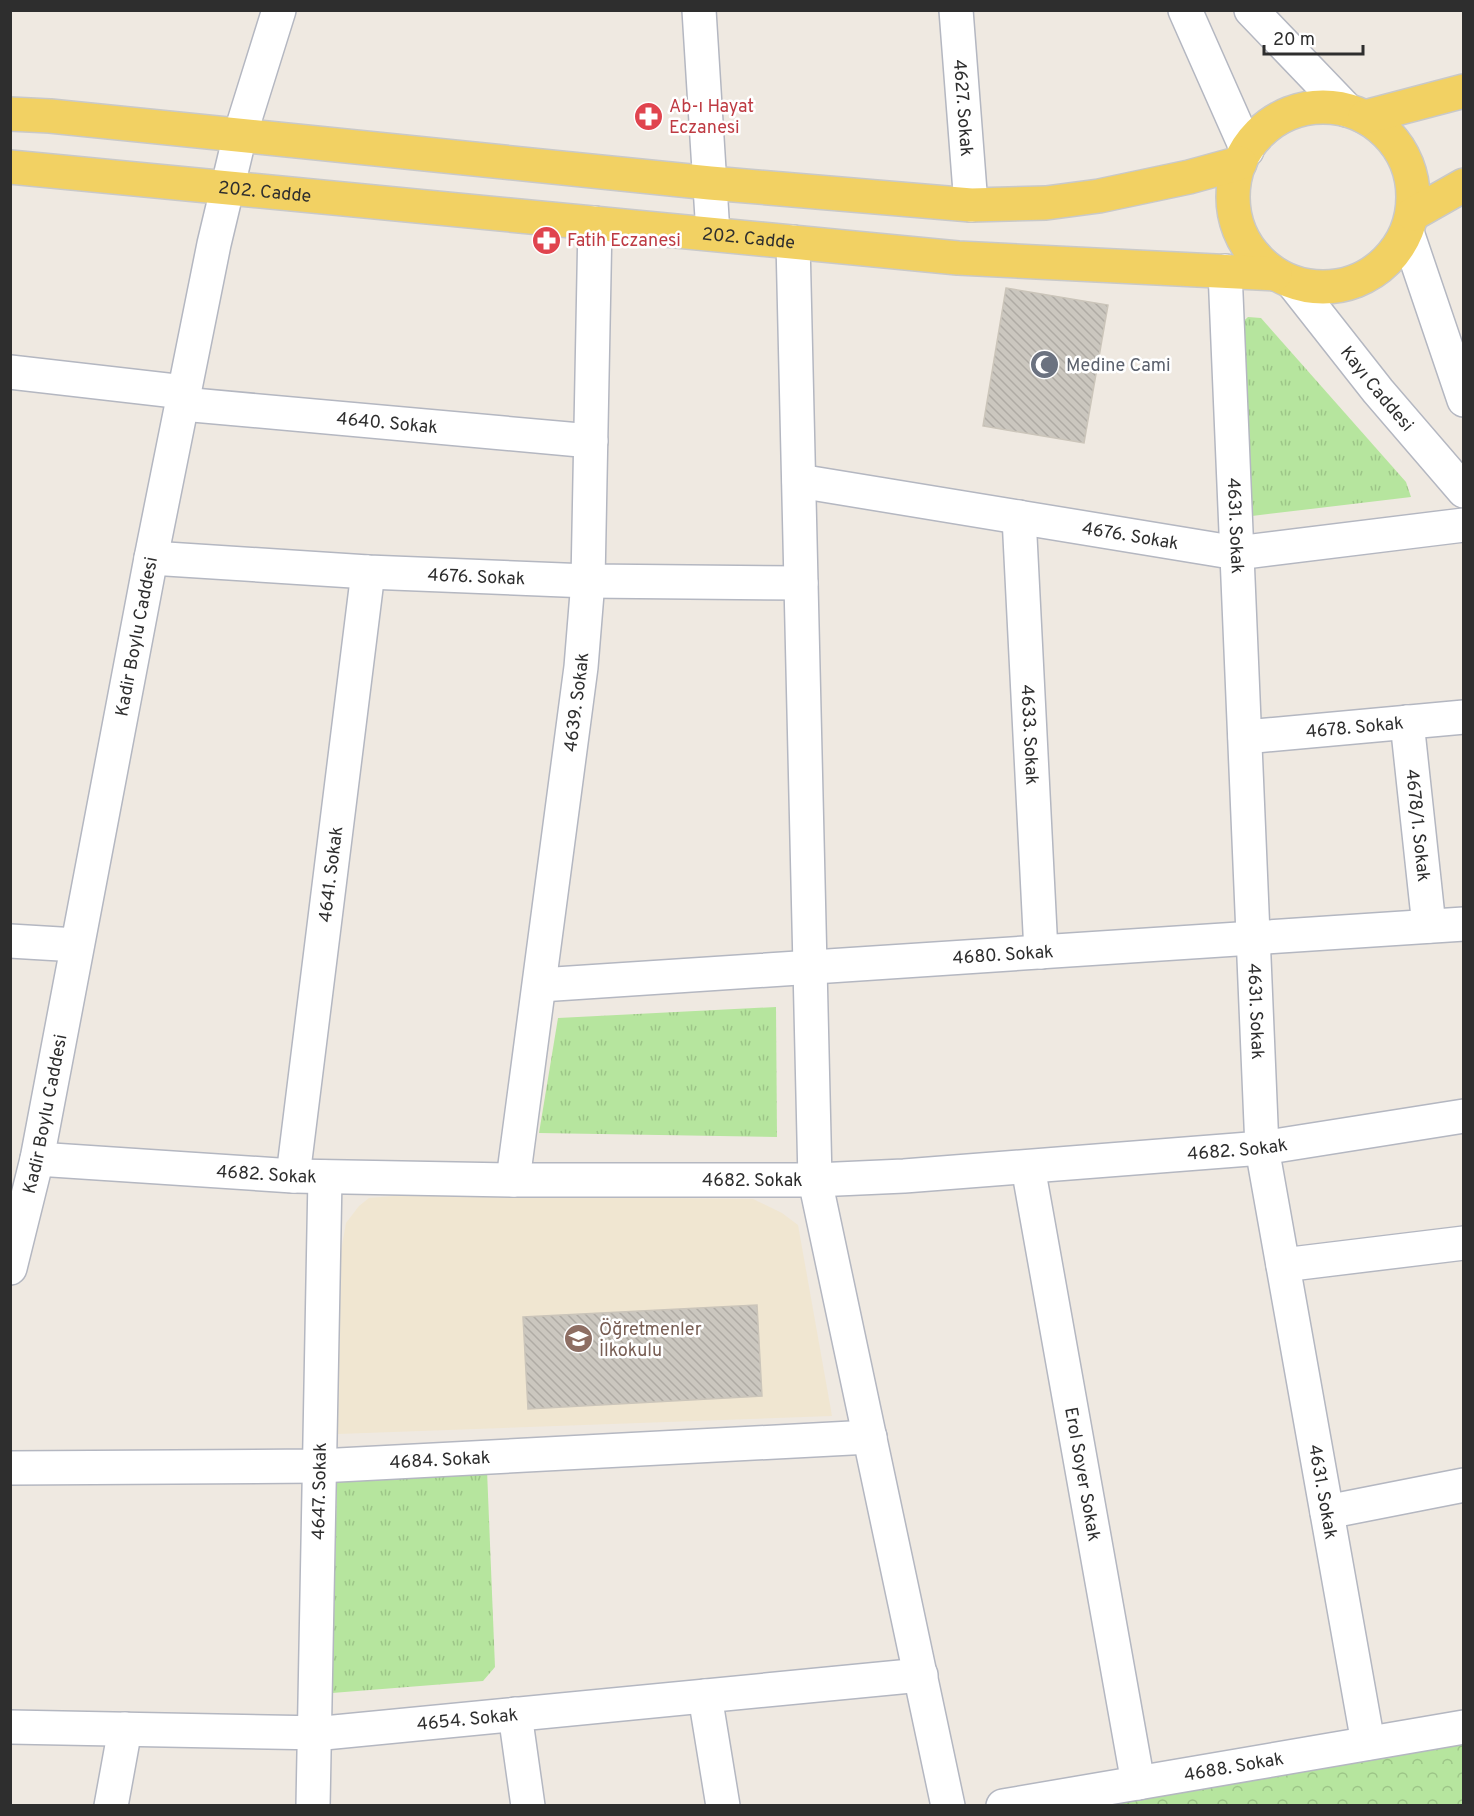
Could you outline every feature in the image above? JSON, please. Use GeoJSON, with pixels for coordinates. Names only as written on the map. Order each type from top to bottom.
{"type":"FeatureCollection","features":[{"type":"Feature","properties":{"kind":"main road"},"geometry":{"type":"LineString","coordinates":[[1356,113],[1464,91]]}},
{"type":"Feature","properties":{"kind":"main road"},"geometry":{"type":"LineString","coordinates":[[1328,107],[1356,113],[1381,128],[1395,141],[1405,158],[1412,176],[1414,195],[1410,223],[1398,249],[1385,264],[1370,275],[1352,283],[1332,287],[1312,287],[1284,278],[1259,261],[1247,246],[1238,227],[1233,208],[1233,188],[1243,157],[1257,135],[1272,122],[1290,113],[1309,108],[1328,107]]}},
{"type":"Feature","properties":{"kind":"main road"},"geometry":{"type":"LineString","coordinates":[[10,114],[710,183],[971,205],[1046,202],[1099,196],[1146,187],[1243,157]]}},
{"type":"Feature","properties":{"kind":"main road","name":"202. Cadde"},"geometry":{"type":"LineString","coordinates":[[10,167],[958,258],[1225,271],[1284,278]]}},
{"type":"Feature","properties":{"kind":"main road"},"geometry":{"type":"LineString","coordinates":[[1410,223],[1464,185]]}},
{"type":"Feature","properties":{"kind":"street","name":"Kadir Boylu Caddesi"},"geometry":{"type":"LineString","coordinates":[[11,1263],[37,1159],[151,558],[226,187],[279,10]]}},
{"type":"Feature","properties":{"kind":"street"},"geometry":{"type":"LineString","coordinates":[[699,10],[713,234]]}},
{"type":"Feature","properties":{"kind":"street","name":"4627. Sokak"},"geometry":{"type":"LineString","coordinates":[[956,10],[971,205]]}},
{"type":"Feature","properties":{"kind":"street"},"geometry":{"type":"LineString","coordinates":[[1185,10],[1243,157]]}},
{"type":"Feature","properties":{"kind":"street"},"geometry":{"type":"LineString","coordinates":[[1251,10],[1356,113]]}},
{"type":"Feature","properties":{"kind":"street","name":"4639. Sokak"},"geometry":{"type":"LineString","coordinates":[[513,1180],[580,678],[588,581],[595,223]]}},
{"type":"Feature","properties":{"kind":"street"},"geometry":{"type":"LineString","coordinates":[[1410,223],[1464,400]]}},
{"type":"Feature","properties":{"kind":"street"},"geometry":{"type":"LineString","coordinates":[[793,242],[814,1180],[948,1806]]}},
{"type":"Feature","properties":{"kind":"street","name":"4631. Sokak"},"geometry":{"type":"LineString","coordinates":[[1225,271],[1262,1148],[1368,1743]]}},
{"type":"Feature","properties":{"kind":"street","name":"Kayı Caddesi"},"geometry":{"type":"LineString","coordinates":[[1284,278],[1464,491]]}},
{"type":"Feature","properties":{"kind":"street","name":"4640. Sokak"},"geometry":{"type":"LineString","coordinates":[[10,372],[183,398],[591,441]]}},
{"type":"Feature","properties":{"kind":"street","name":"4676. Sokak"},"geometry":{"type":"LineString","coordinates":[[799,480],[1237,553],[1464,525]]}},
{"type":"Feature","properties":{"kind":"street","name":"4633. Sokak"},"geometry":{"type":"LineString","coordinates":[[1019,517],[1041,952]]}},
{"type":"Feature","properties":{"kind":"street","name":"4676. Sokak"},"geometry":{"type":"LineString","coordinates":[[151,558],[368,572],[588,581],[801,583]]}},
{"type":"Feature","properties":{"kind":"street","name":"4641. Sokak"},"geometry":{"type":"LineString","coordinates":[[309,1177],[368,572]]}},
{"type":"Feature","properties":{"kind":"street","name":"4678. Sokak"},"geometry":{"type":"LineString","coordinates":[[1245,737],[1464,717]]}},
{"type":"Feature","properties":{"kind":"street","name":"4678/1. Sokak"},"geometry":{"type":"LineString","coordinates":[[1407,722],[1429,926]]}},
{"type":"Feature","properties":{"kind":"street","name":"4680. Sokak"},"geometry":{"type":"LineString","coordinates":[[540,985],[1464,924]]}},
{"type":"Feature","properties":{"kind":"street"},"geometry":{"type":"LineString","coordinates":[[10,941],[78,945]]}},
{"type":"Feature","properties":{"kind":"street","name":"4682. Sokak"},"geometry":{"type":"LineString","coordinates":[[37,1159],[309,1177],[814,1180],[904,1176],[1262,1148],[1464,1116]]}},
{"type":"Feature","properties":{"kind":"street","name":"Erol Soyer Sokak"},"geometry":{"type":"LineString","coordinates":[[1028,1167],[1138,1783]]}},
{"type":"Feature","properties":{"kind":"street","name":"4647. Sokak"},"geometry":{"type":"LineString","coordinates":[[309,1177],[319,1466],[313,1806]]}},
{"type":"Feature","properties":{"kind":"street"},"geometry":{"type":"LineString","coordinates":[[1283,1265],[1464,1243]]}},
{"type":"Feature","properties":{"kind":"street","name":"4684. Sokak"},"geometry":{"type":"LineString","coordinates":[[10,1467],[319,1466],[870,1437]]}},
{"type":"Feature","properties":{"kind":"street"},"geometry":{"type":"LineString","coordinates":[[1327,1512],[1464,1485]]}},
{"type":"Feature","properties":{"kind":"street","name":"4654. Sokak"},"geometry":{"type":"LineString","coordinates":[[10,1727],[314,1733],[921,1675]]}},
{"type":"Feature","properties":{"kind":"street"},"geometry":{"type":"LineString","coordinates":[[705,1696],[723,1806]]}},
{"type":"Feature","properties":{"kind":"street"},"geometry":{"type":"LineString","coordinates":[[516,1714],[528,1806]]}},
{"type":"Feature","properties":{"kind":"street","name":"4688. Sokak"},"geometry":{"type":"LineString","coordinates":[[1003,1806],[1464,1726]]}},
{"type":"Feature","properties":{"kind":"street"},"geometry":{"type":"LineString","coordinates":[[111,1806],[125,1729]]}},
{"type":"Feature","properties":{"kind":"shaded area","name":"Öğretmenler İlkokulu"},"geometry":{"type":"Polygon","coordinates":[[[405,1195],[753,1199],[782,1213],[798,1225],[832,1416],[338,1434],[339,1262],[346,1223],[359,1206],[369,1198],[405,1195]]]}},
{"type":"Feature","properties":{"kind":"green space"},"geometry":{"type":"Polygon","coordinates":[[[1248,317],[1261,318],[1406,482],[1411,497],[1252,516],[1241,509],[1235,329],[1248,317]]]}},
{"type":"Feature","properties":{"kind":"green space"},"geometry":{"type":"Polygon","coordinates":[[[776,1007],[777,1137],[539,1133],[558,1018],[776,1007]]]}},
{"type":"Feature","properties":{"kind":"green space"},"geometry":{"type":"Polygon","coordinates":[[[487,1470],[495,1667],[483,1681],[332,1693],[337,1482],[487,1470]]]}},
{"type":"Feature","properties":{"kind":"green space"},"geometry":{"type":"Polygon","coordinates":[[[1463,1742],[1463,1805],[1092,1805],[1463,1742]]]}},
{"type":"Feature","properties":{"kind":"building","name":"Medine Cami"},"geometry":{"type":"Polygon","coordinates":[[[1006,288],[1108,305],[1084,443],[983,426],[1006,288]]]}},
{"type":"Feature","properties":{"kind":"building"},"geometry":{"type":"Polygon","coordinates":[[[757,1305],[762,1396],[528,1409],[523,1317],[757,1305]]]}},
{"type":"Feature","properties":{"kind":"place","name":"Ab-ı Hayat Eczanesi"},"geometry":{"type":"Point","coordinates":[648,116]}},
{"type":"Feature","properties":{"kind":"place","name":"Fatih Eczanesi"},"geometry":{"type":"Point","coordinates":[546,240]}},
{"type":"Feature","properties":{"kind":"place","name":"Medine Cami"},"geometry":{"type":"Point","coordinates":[1045,365]}},
{"type":"Feature","properties":{"kind":"place","name":"Öğretmenler İlkokulu"},"geometry":{"type":"Point","coordinates":[578,1339]}}]}
